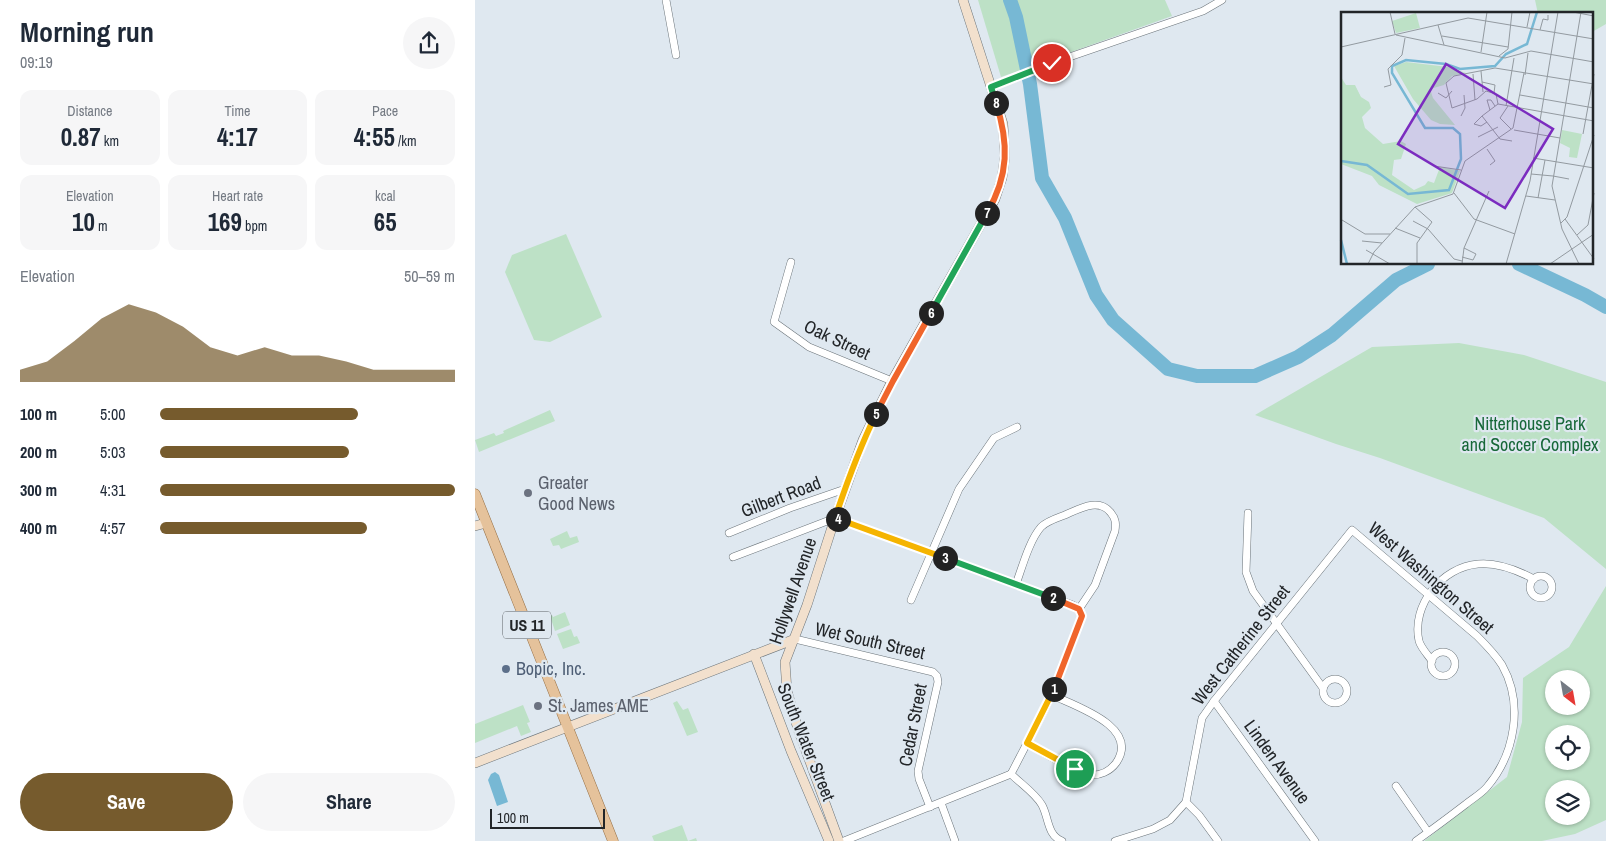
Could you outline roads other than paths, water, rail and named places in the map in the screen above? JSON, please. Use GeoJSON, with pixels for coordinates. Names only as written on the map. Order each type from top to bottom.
{"type":"FeatureCollection","features":[{"type":"Feature","properties":{"kind":"main road","name":"US 11"},"geometry":{"type":"LineString","coordinates":[[475,494],[613,841]]}},
{"type":"Feature","properties":{"kind":"street"},"geometry":{"type":"LineString","coordinates":[[666,0],[676,55]]}},
{"type":"Feature","properties":{"kind":"street","name":"Hollywell Avenue"},"geometry":{"type":"LineString","coordinates":[[839,841],[798,728],[787,691],[785,662],[795,639],[863,440],[893,381],[995,198],[1000,185],[1005,156],[1003,124],[963,0]]}},
{"type":"Feature","properties":{"kind":"street"},"geometry":{"type":"LineString","coordinates":[[991,87],[1052,63],[1203,11],[1222,0]]}},
{"type":"Feature","properties":{"kind":"street","name":"Oak Street"},"geometry":{"type":"LineString","coordinates":[[791,262],[774,322],[809,347],[893,381]]}},
{"type":"Feature","properties":{"kind":"street"},"geometry":{"type":"LineString","coordinates":[[911,600],[930,552],[959,489],[994,438],[1017,426]]}},
{"type":"Feature","properties":{"kind":"street","name":"Gilbert Road"},"geometry":{"type":"LineString","coordinates":[[729,533],[790,508],[845,489]]}},
{"type":"Feature","properties":{"kind":"street"},"geometry":{"type":"LineString","coordinates":[[844,841],[1011,774],[1052,695],[1081,612],[1095,585],[1115,531],[1116,523],[1113,515],[1103,506],[1096,504],[1088,505],[1048,522],[1035,535],[1016,584]]}},
{"type":"Feature","properties":{"kind":"street"},"geometry":{"type":"LineString","coordinates":[[1248,514],[1246,572],[1253,591],[1323,688]]}},
{"type":"Feature","properties":{"kind":"street"},"geometry":{"type":"LineString","coordinates":[[733,557],[835,518],[1073,605],[1081,612]]}},
{"type":"Feature","properties":{"kind":"street"},"geometry":{"type":"LineString","coordinates":[[475,526],[486,523]]}},
{"type":"Feature","properties":{"kind":"street","name":"West Catherine Street"},"geometry":{"type":"LineString","coordinates":[[1186,802],[1202,718],[1352,530]]}},
{"type":"Feature","properties":{"kind":"street","name":"West Washington Street"},"geometry":{"type":"LineString","coordinates":[[1352,530],[1489,648],[1501,665],[1512,695],[1515,714],[1511,744],[1501,766],[1486,789],[1416,841]]}},
{"type":"Feature","properties":{"kind":"street"},"geometry":{"type":"LineString","coordinates":[[1432,660],[1419,643],[1419,620],[1428,595],[1445,577],[1461,568],[1478,564],[1499,565],[1519,571],[1534,579]]}},
{"type":"Feature","properties":{"kind":"street"},"geometry":{"type":"LineString","coordinates":[[475,763],[795,639]]}},
{"type":"Feature","properties":{"kind":"street","name":"Wet South Street"},"geometry":{"type":"LineString","coordinates":[[795,639],[933,672],[937,676]]}},
{"type":"Feature","properties":{"kind":"street","name":"South Water Street"},"geometry":{"type":"LineString","coordinates":[[754,654],[791,752],[829,841]]}},
{"type":"Feature","properties":{"kind":"street","name":"Cedar Street"},"geometry":{"type":"LineString","coordinates":[[930,807],[919,779],[918,771],[938,682],[937,676]]}},
{"type":"Feature","properties":{"kind":"street"},"geometry":{"type":"LineString","coordinates":[[1027,743],[1089,775],[1104,773],[1115,765],[1120,756],[1122,741],[1117,731],[1098,716],[1052,695]]}},
{"type":"Feature","properties":{"kind":"street","name":"Linden Avenue"},"geometry":{"type":"LineString","coordinates":[[1214,701],[1315,841]]}},
{"type":"Feature","properties":{"kind":"street"},"geometry":{"type":"LineString","coordinates":[[1011,774],[1042,805],[1052,834],[1063,841]]}},
{"type":"Feature","properties":{"kind":"street"},"geometry":{"type":"LineString","coordinates":[[1395,786],[1428,832]]}},
{"type":"Feature","properties":{"kind":"street"},"geometry":{"type":"LineString","coordinates":[[1115,841],[1153,829],[1170,820],[1186,802],[1199,815],[1218,841]]}},
{"type":"Feature","properties":{"kind":"street"},"geometry":{"type":"LineString","coordinates":[[941,803],[955,841]]}},
{"type":"Feature","properties":{"kind":"water"},"geometry":{"type":"Polygon","coordinates":[[[495,772],[499,775],[508,802],[497,806],[488,780],[491,774],[495,772]]]}},
{"type":"Feature","properties":{"kind":"waterway"},"geometry":{"type":"LineString","coordinates":[[1010,0],[1016,17],[1030,84],[1042,178],[1065,218],[1096,295],[1113,320],[1168,369],[1197,376],[1255,376],[1298,357],[1332,335],[1396,280],[1426,265]]}},
{"type":"Feature","properties":{"kind":"waterway"},"geometry":{"type":"LineString","coordinates":[[1521,265],[1606,307]]}},
{"type":"Feature","properties":{"kind":"place","name":"Greater Good News"},"geometry":{"type":"Point","coordinates":[528,493]}},
{"type":"Feature","properties":{"kind":"place","name":"Bopic, Inc."},"geometry":{"type":"Point","coordinates":[506,669]}},
{"type":"Feature","properties":{"kind":"place","name":"St. James AME"},"geometry":{"type":"Point","coordinates":[538,706]}},
{"type":"Feature","properties":{"kind":"park label","name":"Nitterhouse Park and Soccer Complex"},"geometry":{"type":"Point","coordinates":[1530,434]}}]}
